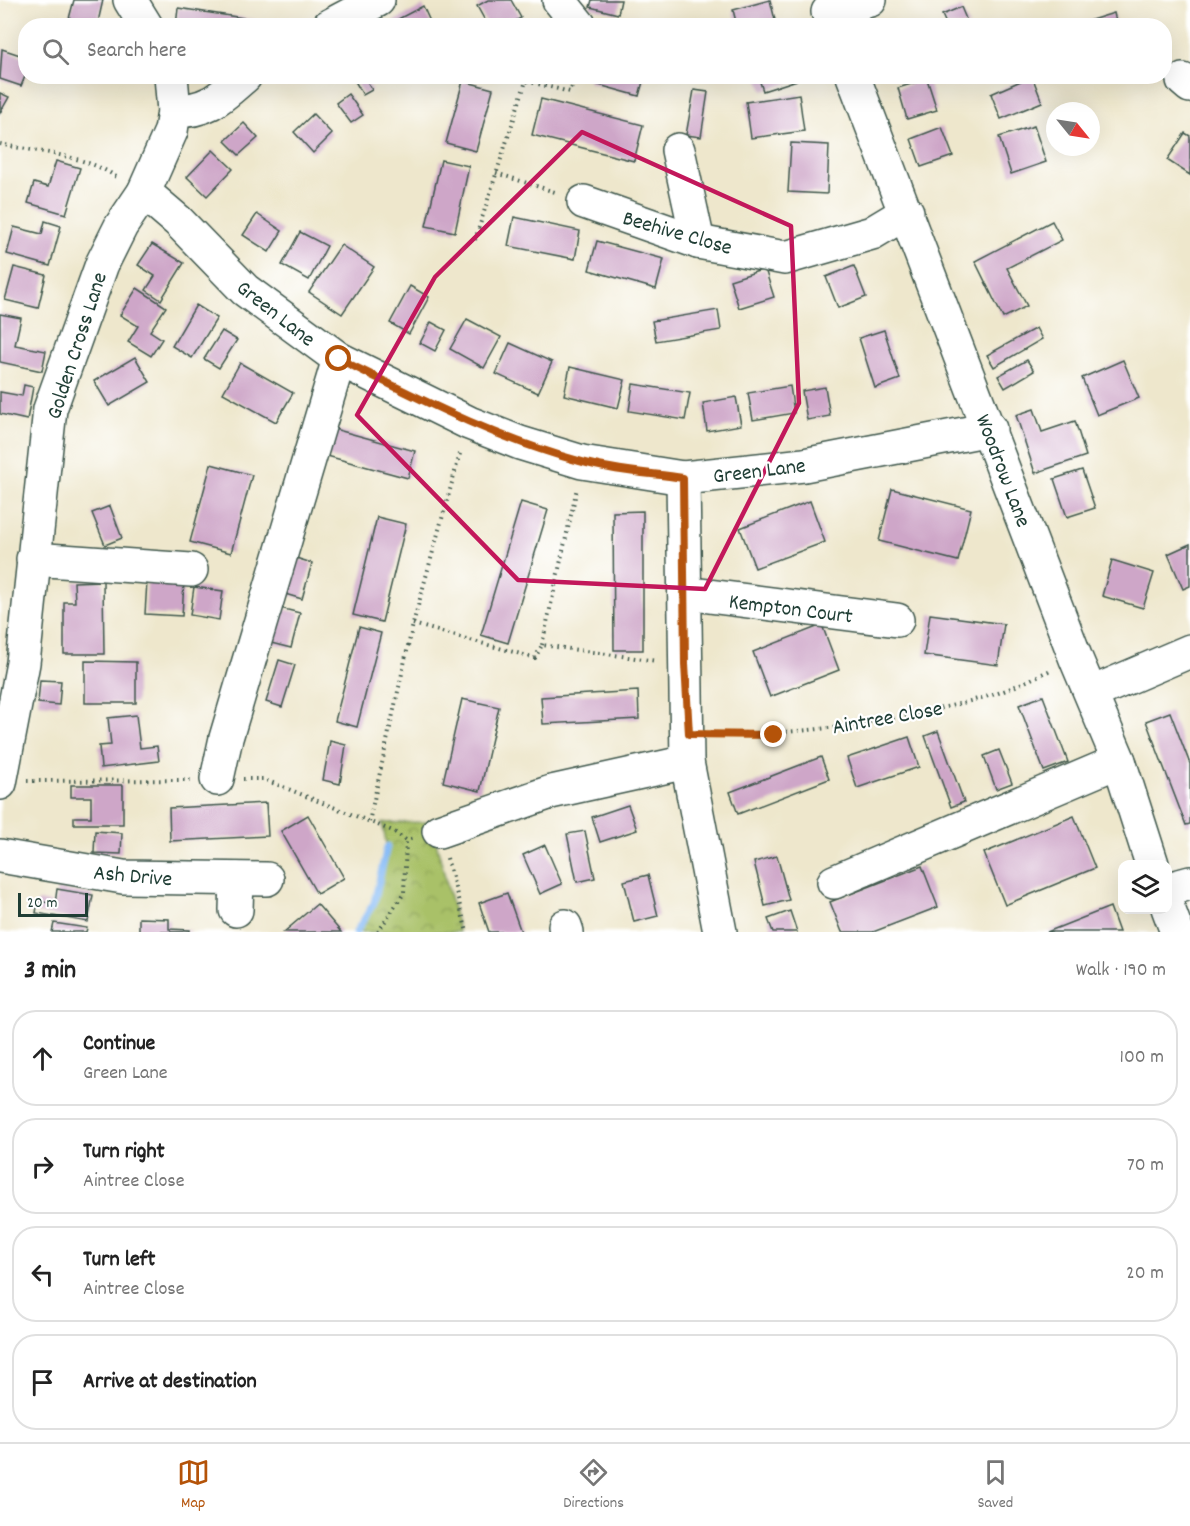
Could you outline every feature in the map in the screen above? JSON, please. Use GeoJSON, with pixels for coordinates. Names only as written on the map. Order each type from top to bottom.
{"type":"FeatureCollection","features":[{"type":"Feature","properties":{"kind":"street"},"geometry":{"type":"LineString","coordinates":[[129,0],[141,18]]}},
{"type":"Feature","properties":{"kind":"street"},"geometry":{"type":"LineString","coordinates":[[344,18],[378,0]]}},
{"type":"Feature","properties":{"kind":"street"},"geometry":{"type":"LineString","coordinates":[[559,0],[574,18]]}},
{"type":"Feature","properties":{"kind":"street"},"geometry":{"type":"LineString","coordinates":[[828,12],[870,0]]}},
{"type":"Feature","properties":{"kind":"street","name":"Golden Cross Lane"},"geometry":{"type":"LineString","coordinates":[[0,783],[23,663],[50,410],[102,264],[141,195],[171,131],[174,111],[172,84]]}},
{"type":"Feature","properties":{"kind":"street"},"geometry":{"type":"LineString","coordinates":[[174,111],[195,111],[215,102],[236,84]]}},
{"type":"Feature","properties":{"kind":"street","name":"Woodrow Lane"},"geometry":{"type":"LineString","coordinates":[[856,84],[1077,659],[1119,761],[1151,860]]}},
{"type":"Feature","properties":{"kind":"street"},"geometry":{"type":"LineString","coordinates":[[678,150],[698,242]]}},
{"type":"Feature","properties":{"kind":"street","name":"Green Lane"},"geometry":{"type":"LineString","coordinates":[[141,195],[178,221],[245,291],[339,359],[469,423],[520,443],[582,462],[683,478],[804,465],[990,429]]}},
{"type":"Feature","properties":{"kind":"street","name":"Beehive Close"},"geometry":{"type":"LineString","coordinates":[[584,202],[698,242],[785,258],[872,233],[907,212]]}},
{"type":"Feature","properties":{"kind":"street"},"geometry":{"type":"LineString","coordinates":[[217,780],[226,738],[339,359]]}},
{"type":"Feature","properties":{"kind":"street"},"geometry":{"type":"LineString","coordinates":[[683,478],[688,748],[720,932]]}},
{"type":"Feature","properties":{"kind":"street"},"geometry":{"type":"LineString","coordinates":[[33,559],[191,570]]}},
{"type":"Feature","properties":{"kind":"street","name":"Kempton Court"},"geometry":{"type":"LineString","coordinates":[[685,593],[897,620]]}},
{"type":"Feature","properties":{"kind":"street"},"geometry":{"type":"LineString","coordinates":[[1092,693],[1190,651]]}},
{"type":"Feature","properties":{"kind":"street"},"geometry":{"type":"LineString","coordinates":[[439,831],[688,748]]}},
{"type":"Feature","properties":{"kind":"street"},"geometry":{"type":"LineString","coordinates":[[834,882],[1119,761]]}},
{"type":"Feature","properties":{"kind":"street","name":"Ash Drive"},"geometry":{"type":"LineString","coordinates":[[0,856],[123,877],[247,889]]}},
{"type":"Feature","properties":{"kind":"street"},"geometry":{"type":"LineString","coordinates":[[1172,888],[1190,883]]}},
{"type":"Feature","properties":{"kind":"street"},"geometry":{"type":"LineString","coordinates":[[1170,914],[1177,932]]}},
{"type":"Feature","properties":{"kind":"path"},"geometry":{"type":"LineString","coordinates":[[475,240],[525,84]]}},
{"type":"Feature","properties":{"kind":"path"},"geometry":{"type":"LineString","coordinates":[[538,84],[570,92],[573,84]]}},
{"type":"Feature","properties":{"kind":"path"},"geometry":{"type":"LineString","coordinates":[[0,144],[58,154],[108,171],[141,195]]}},
{"type":"Feature","properties":{"kind":"path"},"geometry":{"type":"LineString","coordinates":[[496,173],[584,202]]}},
{"type":"Feature","properties":{"kind":"path"},"geometry":{"type":"LineString","coordinates":[[369,822],[413,624],[469,423]]}},
{"type":"Feature","properties":{"kind":"path"},"geometry":{"type":"LineString","coordinates":[[413,624],[535,658],[542,645],[582,462]]}},
{"type":"Feature","properties":{"kind":"path"},"geometry":{"type":"LineString","coordinates":[[542,645],[685,664]]}},
{"type":"Feature","properties":{"kind":"path","name":"Aintree Close"},"geometry":{"type":"LineString","coordinates":[[688,748],[890,719],[994,694],[1077,659]]}},
{"type":"Feature","properties":{"kind":"path"},"geometry":{"type":"LineString","coordinates":[[439,831],[467,932]]}},
{"type":"Feature","properties":{"kind":"path"},"geometry":{"type":"LineString","coordinates":[[380,931],[404,893],[406,840]]}},
{"type":"Feature","properties":{"kind":"highlighted area"},"geometry":{"type":"Polygon","coordinates":[[[582,132],[791,226],[799,403],[705,589],[518,580],[357,415],[435,277],[582,132]]]}},
{"type":"Feature","properties":{"kind":"green space"},"geometry":{"type":"Polygon","coordinates":[[[431,822],[459,932],[356,932],[374,903],[387,847],[382,823],[431,822]]]}},
{"type":"Feature","properties":{"kind":"building"},"geometry":{"type":"Polygon","coordinates":[[[74,0],[103,0],[99,18],[69,18],[74,0]]]}},
{"type":"Feature","properties":{"kind":"building"},"geometry":{"type":"Polygon","coordinates":[[[488,0],[511,0],[521,18],[484,18],[477,6],[488,0]]]}},
{"type":"Feature","properties":{"kind":"building"},"geometry":{"type":"Polygon","coordinates":[[[592,0],[621,0],[618,14],[590,7],[592,0]]]}},
{"type":"Feature","properties":{"kind":"building"},"geometry":{"type":"Polygon","coordinates":[[[770,0],[774,18],[735,18],[733,10],[770,0]]]}},
{"type":"Feature","properties":{"kind":"building"},"geometry":{"type":"Polygon","coordinates":[[[423,6],[428,18],[400,18],[423,6]]]}},
{"type":"Feature","properties":{"kind":"building"},"geometry":{"type":"Polygon","coordinates":[[[961,7],[966,18],[943,18],[942,15],[961,7]]]}},
{"type":"Feature","properties":{"kind":"building"},"geometry":{"type":"Polygon","coordinates":[[[178,8],[243,18],[177,18],[178,8]]]}},
{"type":"Feature","properties":{"kind":"building"},"geometry":{"type":"Polygon","coordinates":[[[1114,13],[1115,18],[1098,18],[1114,13]]]}},
{"type":"Feature","properties":{"kind":"building"},"geometry":{"type":"Polygon","coordinates":[[[2,49],[18,54],[18,84],[22,84],[21,86],[0,79],[2,49]]]}},
{"type":"Feature","properties":{"kind":"building"},"geometry":{"type":"Polygon","coordinates":[[[357,84],[369,84],[372,90],[363,95],[357,84]]]}},
{"type":"Feature","properties":{"kind":"building"},"geometry":{"type":"Polygon","coordinates":[[[462,84],[474,84],[493,89],[476,151],[446,143],[462,84]]]}},
{"type":"Feature","properties":{"kind":"building"},"geometry":{"type":"Polygon","coordinates":[[[595,84],[642,84],[639,96],[595,84]]]}},
{"type":"Feature","properties":{"kind":"building"},"geometry":{"type":"Polygon","coordinates":[[[761,84],[785,84],[763,91],[761,84]]]}},
{"type":"Feature","properties":{"kind":"building"},"geometry":{"type":"Polygon","coordinates":[[[911,84],[929,84],[937,110],[907,119],[898,88],[911,84]]]}},
{"type":"Feature","properties":{"kind":"building"},"geometry":{"type":"Polygon","coordinates":[[[1014,84],[1035,84],[1042,102],[1001,119],[991,94],[1014,84]]]}},
{"type":"Feature","properties":{"kind":"building"},"geometry":{"type":"Polygon","coordinates":[[[694,90],[708,92],[701,137],[686,135],[694,90]]]}},
{"type":"Feature","properties":{"kind":"building"},"geometry":{"type":"Polygon","coordinates":[[[0,93],[9,97],[0,113],[0,93]]]}},
{"type":"Feature","properties":{"kind":"building"},"geometry":{"type":"Polygon","coordinates":[[[348,94],[363,115],[351,123],[336,103],[348,94]]]}},
{"type":"Feature","properties":{"kind":"building"},"geometry":{"type":"Polygon","coordinates":[[[799,94],[804,131],[751,138],[746,102],[799,94]]]}},
{"type":"Feature","properties":{"kind":"building"},"geometry":{"type":"Polygon","coordinates":[[[541,99],[643,125],[634,161],[532,135],[541,99]]]}},
{"type":"Feature","properties":{"kind":"building"},"geometry":{"type":"Polygon","coordinates":[[[313,114],[332,134],[313,153],[294,132],[313,114]]]}},
{"type":"Feature","properties":{"kind":"building"},"geometry":{"type":"Polygon","coordinates":[[[244,123],[258,138],[239,155],[225,141],[244,123]]]}},
{"type":"Feature","properties":{"kind":"building"},"geometry":{"type":"Polygon","coordinates":[[[1034,126],[1046,162],[1011,174],[999,137],[1034,126]]]}},
{"type":"Feature","properties":{"kind":"building"},"geometry":{"type":"Polygon","coordinates":[[[942,127],[953,156],[921,167],[911,139],[942,127]]]}},
{"type":"Feature","properties":{"kind":"building"},"geometry":{"type":"Polygon","coordinates":[[[1185,133],[1190,136],[1190,175],[1167,160],[1185,133]]]}},
{"type":"Feature","properties":{"kind":"building"},"geometry":{"type":"Polygon","coordinates":[[[791,143],[829,145],[827,194],[788,192],[791,143]]]}},
{"type":"Feature","properties":{"kind":"building"},"geometry":{"type":"Polygon","coordinates":[[[213,150],[233,169],[207,196],[187,177],[213,150]]]}},
{"type":"Feature","properties":{"kind":"building"},"geometry":{"type":"Polygon","coordinates":[[[441,160],[469,166],[455,232],[426,226],[441,160]]]}},
{"type":"Feature","properties":{"kind":"building"},"geometry":{"type":"Polygon","coordinates":[[[56,161],[80,168],[66,214],[28,203],[34,183],[48,187],[56,161]]]}},
{"type":"Feature","properties":{"kind":"building"},"geometry":{"type":"Polygon","coordinates":[[[257,214],[282,231],[269,252],[243,235],[257,214]]]}},
{"type":"Feature","properties":{"kind":"building"},"geometry":{"type":"Polygon","coordinates":[[[514,217],[580,231],[575,259],[508,246],[514,217]]]}},
{"type":"Feature","properties":{"kind":"building"},"geometry":{"type":"Polygon","coordinates":[[[45,221],[61,226],[50,266],[7,254],[14,227],[42,234],[45,221]]]}},
{"type":"Feature","properties":{"kind":"building"},"geometry":{"type":"Polygon","coordinates":[[[1052,221],[1062,240],[1007,268],[1027,306],[1003,318],[975,261],[1052,221]]]}},
{"type":"Feature","properties":{"kind":"building"},"geometry":{"type":"Polygon","coordinates":[[[300,232],[327,246],[309,280],[282,265],[300,232]]]}},
{"type":"Feature","properties":{"kind":"building"},"geometry":{"type":"Polygon","coordinates":[[[597,241],[664,259],[656,289],[589,270],[597,241]]]}},
{"type":"Feature","properties":{"kind":"building"},"geometry":{"type":"Polygon","coordinates":[[[152,244],[184,263],[161,300],[146,290],[155,276],[138,265],[152,244]]]}},
{"type":"Feature","properties":{"kind":"building"},"geometry":{"type":"Polygon","coordinates":[[[341,245],[374,267],[342,314],[309,292],[341,245]]]}},
{"type":"Feature","properties":{"kind":"building"},"geometry":{"type":"Polygon","coordinates":[[[854,266],[866,297],[838,308],[826,277],[854,266]]]}},
{"type":"Feature","properties":{"kind":"building"},"geometry":{"type":"Polygon","coordinates":[[[14,267],[46,275],[38,308],[5,300],[14,267]]]}},
{"type":"Feature","properties":{"kind":"building"},"geometry":{"type":"Polygon","coordinates":[[[765,269],[774,297],[739,308],[730,280],[765,269]]]}},
{"type":"Feature","properties":{"kind":"building"},"geometry":{"type":"Polygon","coordinates":[[[410,286],[429,297],[409,334],[390,323],[410,286]]]}},
{"type":"Feature","properties":{"kind":"building"},"geometry":{"type":"Polygon","coordinates":[[[137,288],[166,307],[150,331],[162,339],[151,356],[128,342],[138,326],[120,315],[137,288]]]}},
{"type":"Feature","properties":{"kind":"building"},"geometry":{"type":"Polygon","coordinates":[[[196,305],[217,318],[192,358],[172,346],[196,305]]]}},
{"type":"Feature","properties":{"kind":"building"},"geometry":{"type":"Polygon","coordinates":[[[718,310],[721,330],[656,341],[652,321],[718,310]]]}},
{"type":"Feature","properties":{"kind":"building"},"geometry":{"type":"Polygon","coordinates":[[[0,314],[21,318],[15,345],[46,351],[42,371],[0,362],[0,314]]]}},
{"type":"Feature","properties":{"kind":"building"},"geometry":{"type":"Polygon","coordinates":[[[467,319],[501,337],[484,368],[450,349],[467,319]]]}},
{"type":"Feature","properties":{"kind":"building"},"geometry":{"type":"Polygon","coordinates":[[[431,322],[446,330],[435,351],[420,343],[431,322]]]}},
{"type":"Feature","properties":{"kind":"building"},"geometry":{"type":"Polygon","coordinates":[[[1036,328],[1042,339],[994,367],[987,355],[1036,328]]]}},
{"type":"Feature","properties":{"kind":"building"},"geometry":{"type":"Polygon","coordinates":[[[884,330],[900,379],[875,388],[859,338],[884,330]]]}},
{"type":"Feature","properties":{"kind":"building"},"geometry":{"type":"Polygon","coordinates":[[[222,331],[237,340],[219,368],[204,359],[222,331]]]}},
{"type":"Feature","properties":{"kind":"building"},"geometry":{"type":"Polygon","coordinates":[[[510,343],[552,362],[538,393],[496,374],[510,343]]]}},
{"type":"Feature","properties":{"kind":"building"},"geometry":{"type":"Polygon","coordinates":[[[135,357],[150,382],[109,406],[94,381],[135,357]]]}},
{"type":"Feature","properties":{"kind":"building"},"geometry":{"type":"Polygon","coordinates":[[[1027,360],[1034,371],[1005,388],[998,376],[1027,360]]]}},
{"type":"Feature","properties":{"kind":"building"},"geometry":{"type":"Polygon","coordinates":[[[1123,360],[1139,398],[1097,415],[1082,378],[1123,360]]]}},
{"type":"Feature","properties":{"kind":"building"},"geometry":{"type":"Polygon","coordinates":[[[240,363],[293,393],[276,422],[223,393],[240,363]]]}},
{"type":"Feature","properties":{"kind":"building"},"geometry":{"type":"Polygon","coordinates":[[[570,367],[625,380],[618,408],[564,395],[570,367]]]}},
{"type":"Feature","properties":{"kind":"building"},"geometry":{"type":"Polygon","coordinates":[[[633,384],[690,393],[685,420],[629,411],[633,384]]]}},
{"type":"Feature","properties":{"kind":"building"},"geometry":{"type":"Polygon","coordinates":[[[24,385],[33,387],[27,420],[0,414],[0,392],[22,396],[24,385]]]}},
{"type":"Feature","properties":{"kind":"building"},"geometry":{"type":"Polygon","coordinates":[[[790,386],[794,413],[753,420],[748,393],[790,386]]]}},
{"type":"Feature","properties":{"kind":"building"},"geometry":{"type":"Polygon","coordinates":[[[825,387],[830,416],[807,420],[802,391],[825,387]]]}},
{"type":"Feature","properties":{"kind":"building"},"geometry":{"type":"Polygon","coordinates":[[[736,397],[741,425],[707,431],[703,403],[736,397]]]}},
{"type":"Feature","properties":{"kind":"building"},"geometry":{"type":"Polygon","coordinates":[[[1034,409],[1042,432],[1075,421],[1086,456],[1035,473],[1016,415],[1034,409]]]}},
{"type":"Feature","properties":{"kind":"building"},"geometry":{"type":"Polygon","coordinates":[[[334,429],[415,451],[408,478],[327,456],[334,429]]]}},
{"type":"Feature","properties":{"kind":"building"},"geometry":{"type":"Polygon","coordinates":[[[211,464],[252,475],[231,553],[190,542],[211,464]]]}},
{"type":"Feature","properties":{"kind":"building"},"geometry":{"type":"Polygon","coordinates":[[[1082,470],[1095,508],[1067,517],[1054,479],[1082,470]]]}},
{"type":"Feature","properties":{"kind":"building"},"geometry":{"type":"Polygon","coordinates":[[[892,489],[971,509],[958,561],[879,541],[892,489]]]}},
{"type":"Feature","properties":{"kind":"building"},"geometry":{"type":"Polygon","coordinates":[[[810,501],[825,542],[755,568],[740,528],[810,501]]]}},
{"type":"Feature","properties":{"kind":"building"},"geometry":{"type":"Polygon","coordinates":[[[521,502],[548,510],[508,643],[481,635],[521,502]]]}},
{"type":"Feature","properties":{"kind":"building"},"geometry":{"type":"Polygon","coordinates":[[[110,506],[122,538],[105,545],[92,513],[110,506]]]}},
{"type":"Feature","properties":{"kind":"building"},"geometry":{"type":"Polygon","coordinates":[[[643,511],[643,650],[614,650],[613,512],[643,511]]]}},
{"type":"Feature","properties":{"kind":"building"},"geometry":{"type":"Polygon","coordinates":[[[377,517],[406,524],[382,622],[353,615],[377,517]]]}},
{"type":"Feature","properties":{"kind":"building"},"geometry":{"type":"Polygon","coordinates":[[[1190,544],[1190,586],[1183,589],[1168,554],[1190,544]]]}},
{"type":"Feature","properties":{"kind":"building"},"geometry":{"type":"Polygon","coordinates":[[[296,558],[312,563],[302,599],[285,594],[296,558]]]}},
{"type":"Feature","properties":{"kind":"building"},"geometry":{"type":"Polygon","coordinates":[[[1112,560],[1154,573],[1143,608],[1102,596],[1112,560]]]}},
{"type":"Feature","properties":{"kind":"building"},"geometry":{"type":"Polygon","coordinates":[[[103,581],[104,654],[64,654],[64,602],[75,602],[74,582],[103,581]]]}},
{"type":"Feature","properties":{"kind":"building"},"geometry":{"type":"Polygon","coordinates":[[[147,581],[184,582],[182,616],[145,614],[147,581]]]}},
{"type":"Feature","properties":{"kind":"building"},"geometry":{"type":"Polygon","coordinates":[[[194,587],[223,591],[219,620],[190,615],[194,587]]]}},
{"type":"Feature","properties":{"kind":"building"},"geometry":{"type":"Polygon","coordinates":[[[280,608],[300,613],[291,648],[271,643],[280,608]]]}},
{"type":"Feature","properties":{"kind":"building"},"geometry":{"type":"Polygon","coordinates":[[[930,614],[1004,624],[998,665],[924,655],[930,614]]]}},
{"type":"Feature","properties":{"kind":"building"},"geometry":{"type":"Polygon","coordinates":[[[822,625],[839,670],[770,697],[753,652],[822,625]]]}},
{"type":"Feature","properties":{"kind":"building"},"geometry":{"type":"Polygon","coordinates":[[[359,627],[381,633],[357,727],[335,721],[359,627]]]}},
{"type":"Feature","properties":{"kind":"building"},"geometry":{"type":"Polygon","coordinates":[[[279,660],[295,665],[282,707],[266,702],[279,660]]]}},
{"type":"Feature","properties":{"kind":"building"},"geometry":{"type":"Polygon","coordinates":[[[85,661],[136,662],[136,703],[85,703],[85,661]]]}},
{"type":"Feature","properties":{"kind":"building"},"geometry":{"type":"Polygon","coordinates":[[[40,680],[61,681],[59,705],[38,703],[40,680]]]}},
{"type":"Feature","properties":{"kind":"building"},"geometry":{"type":"Polygon","coordinates":[[[638,691],[639,719],[543,724],[541,697],[638,691]]]}},
{"type":"Feature","properties":{"kind":"building"},"geometry":{"type":"Polygon","coordinates":[[[1043,696],[1068,762],[1044,771],[1019,705],[1043,696]]]}},
{"type":"Feature","properties":{"kind":"building"},"geometry":{"type":"Polygon","coordinates":[[[462,699],[499,707],[480,791],[443,782],[462,699]]]}},
{"type":"Feature","properties":{"kind":"building"},"geometry":{"type":"Polygon","coordinates":[[[1170,712],[1190,764],[1190,824],[1186,825],[1146,721],[1170,712]]]}},
{"type":"Feature","properties":{"kind":"building"},"geometry":{"type":"Polygon","coordinates":[[[136,715],[140,748],[157,746],[159,761],[101,768],[99,746],[111,745],[108,718],[136,715]]]}},
{"type":"Feature","properties":{"kind":"building"},"geometry":{"type":"Polygon","coordinates":[[[938,731],[964,802],[951,807],[925,736],[938,731]]]}},
{"type":"Feature","properties":{"kind":"building"},"geometry":{"type":"Polygon","coordinates":[[[909,737],[919,767],[857,788],[847,758],[909,737]]]}},
{"type":"Feature","properties":{"kind":"building"},"geometry":{"type":"Polygon","coordinates":[[[330,741],[346,745],[340,784],[323,780],[330,741]]]}},
{"type":"Feature","properties":{"kind":"building"},"geometry":{"type":"Polygon","coordinates":[[[999,750],[1012,783],[996,789],[984,756],[999,750]]]}},
{"type":"Feature","properties":{"kind":"building"},"geometry":{"type":"Polygon","coordinates":[[[821,757],[829,779],[738,814],[730,792],[821,757]]]}},
{"type":"Feature","properties":{"kind":"building"},"geometry":{"type":"Polygon","coordinates":[[[71,785],[123,785],[123,824],[74,824],[74,817],[91,817],[91,797],[71,797],[71,785]]]}},
{"type":"Feature","properties":{"kind":"building"},"geometry":{"type":"Polygon","coordinates":[[[266,803],[268,836],[170,841],[169,808],[266,803]]]}},
{"type":"Feature","properties":{"kind":"building"},"geometry":{"type":"Polygon","coordinates":[[[628,805],[637,830],[600,842],[592,817],[628,805]]]}},
{"type":"Feature","properties":{"kind":"building"},"geometry":{"type":"Polygon","coordinates":[[[308,815],[344,878],[317,894],[281,831],[308,815]]]}},
{"type":"Feature","properties":{"kind":"building"},"geometry":{"type":"Polygon","coordinates":[[[1074,816],[1095,868],[1005,905],[984,853],[1074,816]]]}},
{"type":"Feature","properties":{"kind":"building"},"geometry":{"type":"Polygon","coordinates":[[[95,831],[122,833],[121,854],[94,853],[95,831]]]}},
{"type":"Feature","properties":{"kind":"building"},"geometry":{"type":"Polygon","coordinates":[[[585,831],[595,878],[577,882],[567,834],[585,831]]]}},
{"type":"Feature","properties":{"kind":"building"},"geometry":{"type":"Polygon","coordinates":[[[545,845],[562,884],[540,894],[523,855],[545,845]]]}},
{"type":"Feature","properties":{"kind":"building"},"geometry":{"type":"Polygon","coordinates":[[[777,856],[789,900],[765,906],[754,862],[777,856]]]}},
{"type":"Feature","properties":{"kind":"building"},"geometry":{"type":"Polygon","coordinates":[[[922,866],[938,907],[873,932],[842,932],[830,902],[922,866]]]}},
{"type":"Feature","properties":{"kind":"building"},"geometry":{"type":"Polygon","coordinates":[[[648,875],[658,916],[634,922],[624,881],[648,875]]]}},
{"type":"Feature","properties":{"kind":"building"},"geometry":{"type":"Polygon","coordinates":[[[57,889],[93,895],[88,922],[36,913],[38,901],[55,904],[57,889]]]}},
{"type":"Feature","properties":{"kind":"building"},"geometry":{"type":"Polygon","coordinates":[[[507,893],[521,932],[489,932],[479,903],[507,893]]]}},
{"type":"Feature","properties":{"kind":"building"},"geometry":{"type":"Polygon","coordinates":[[[317,904],[341,932],[284,932],[317,904]]]}},
{"type":"Feature","properties":{"kind":"building"},"geometry":{"type":"Polygon","coordinates":[[[1110,907],[1119,932],[1047,932],[1110,907]]]}},
{"type":"Feature","properties":{"kind":"building"},"geometry":{"type":"Polygon","coordinates":[[[790,911],[797,932],[773,932],[768,919],[790,911]]]}},
{"type":"Feature","properties":{"kind":"building"},"geometry":{"type":"Polygon","coordinates":[[[139,918],[169,919],[169,929],[190,930],[190,932],[139,932],[139,918]]]}},
{"type":"Feature","properties":{"kind":"building"},"geometry":{"type":"Polygon","coordinates":[[[54,923],[87,928],[86,932],[52,932],[54,923]]]}},
{"type":"Feature","properties":{"kind":"waterway"},"geometry":{"type":"LineString","coordinates":[[356,932],[374,903],[387,847]]}},
{"type":"Feature","properties":{"kind":"route"},"geometry":{"type":"LineString","coordinates":[[339,359],[469,423],[520,443],[582,462],[683,478],[685,664],[689,734],[774,735]]}}]}
